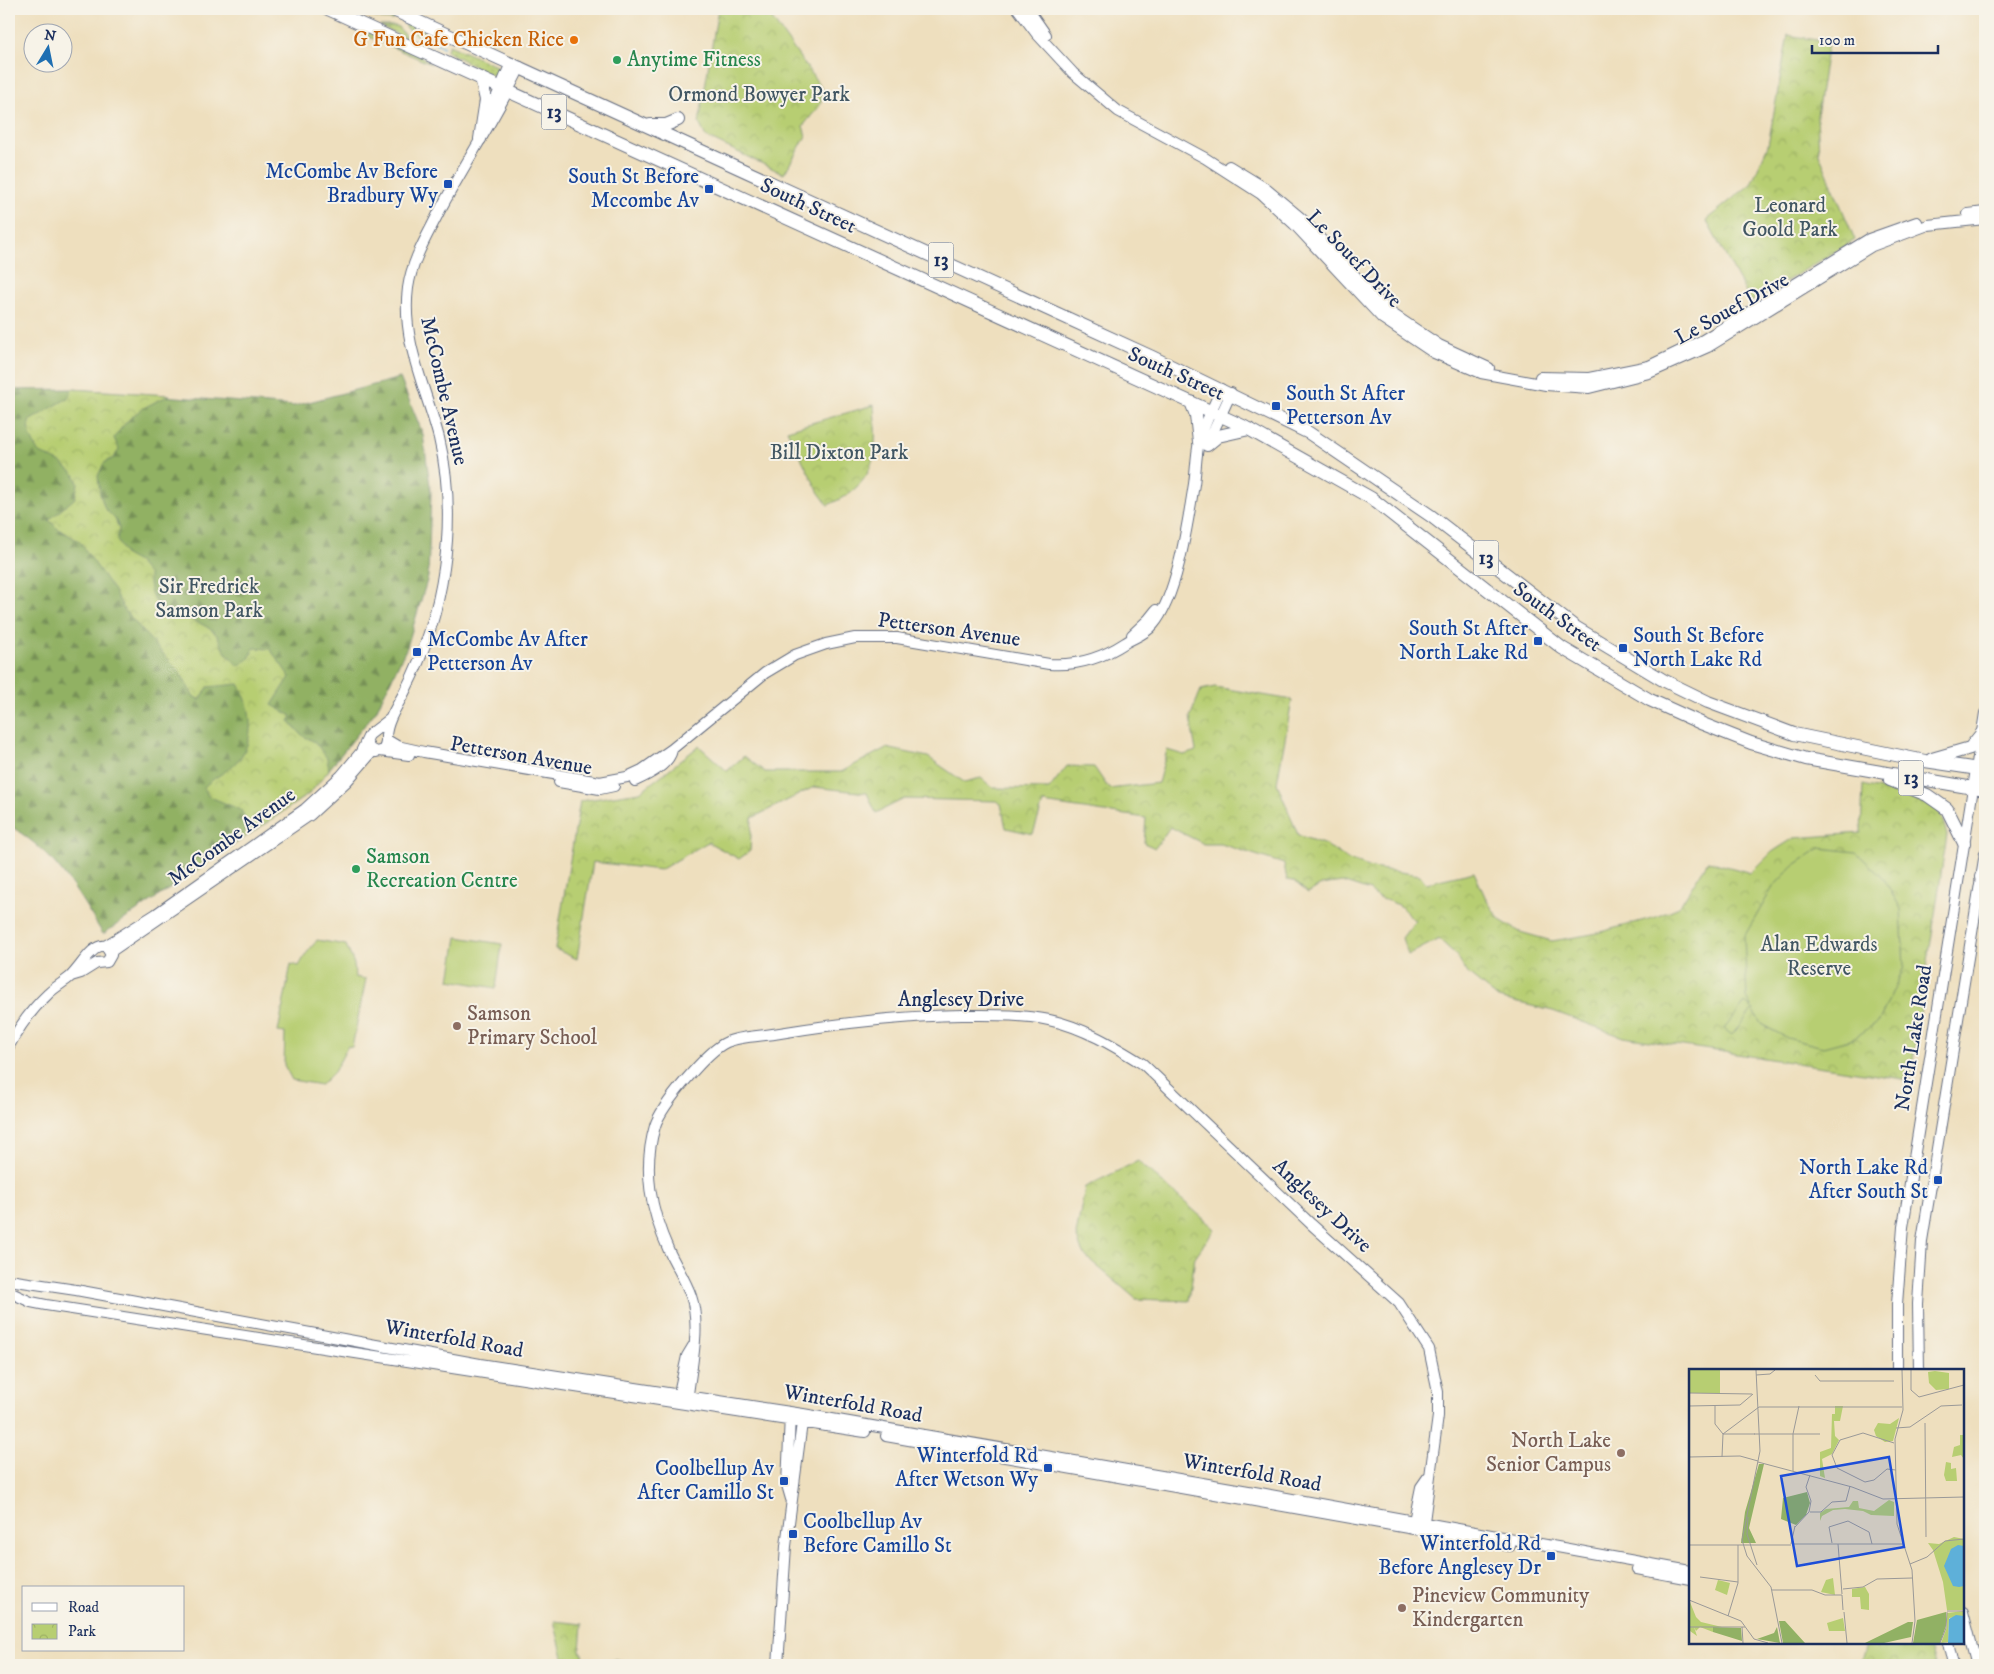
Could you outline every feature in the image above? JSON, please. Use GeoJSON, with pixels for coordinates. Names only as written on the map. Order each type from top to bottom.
{"type":"FeatureCollection","features":[{"type":"Feature","properties":{"kind":"highway","name":"South Street"},"geometry":{"type":"LineString","coordinates":[[328,9],[1249,429],[1371,498],[1562,648],[1612,679],[1702,724],[1751,743],[1806,759],[1979,789]]}},
{"type":"Feature","properties":{"kind":"highway","name":"South Street"},"geometry":{"type":"LineString","coordinates":[[391,9],[1226,391],[1309,434],[1431,516],[1575,627],[1663,680],[1708,702],[1794,734],[1925,761],[1981,769]]}},
{"type":"Feature","properties":{"kind":"highway"},"geometry":{"type":"LineString","coordinates":[[480,139],[486,100],[481,78]]}},
{"type":"Feature","properties":{"kind":"highway"},"geometry":{"type":"LineString","coordinates":[[648,125],[666,125],[678,120]]}},
{"type":"Feature","properties":{"kind":"highway"},"geometry":{"type":"LineString","coordinates":[[1191,402],[1203,443],[1218,436],[1249,429]]}},
{"type":"Feature","properties":{"kind":"highway"},"geometry":{"type":"LineString","coordinates":[[1925,761],[1970,748],[1982,733]]}},
{"type":"Feature","properties":{"kind":"highway"},"geometry":{"type":"LineString","coordinates":[[1868,771],[1939,802],[1947,809],[1964,843]]}},
{"type":"Feature","properties":{"kind":"street","name":"Le Souef Drive"},"geometry":{"type":"LineString","coordinates":[[1018,9],[1036,33],[1073,73],[1118,111],[1205,158],[1261,194],[1294,224],[1382,318],[1434,353],[1481,373],[1546,385],[1589,388],[1649,373],[1708,347],[1872,246],[1928,225],[1985,219]]}},
{"type":"Feature","properties":{"kind":"street","name":"Le Souef Drive"},"geometry":{"type":"LineString","coordinates":[[1028,9],[1042,30],[1076,69],[1122,106],[1209,153],[1265,188],[1301,218],[1335,252],[1388,311],[1438,345],[1485,367],[1548,378],[1589,378],[1648,366],[1704,340],[1869,239],[1927,219],[1985,212]]}},
{"type":"Feature","properties":{"kind":"street","name":"McCombe Avenue"},"geometry":{"type":"LineString","coordinates":[[9,1046],[21,1026],[49,993],[71,976],[81,973],[94,959],[96,946],[108,949],[310,815],[346,781],[373,748],[385,747],[390,719],[428,638],[442,585],[446,550],[447,514],[444,466],[439,439],[408,338],[406,312],[408,286],[422,244],[480,139],[516,65]]}},
{"type":"Feature","properties":{"kind":"street","name":"Petterson Avenue"},"geometry":{"type":"LineString","coordinates":[[386,739],[397,746],[424,752],[600,782],[627,777],[642,770],[672,749],[764,672],[795,655],[826,644],[870,637],[897,638],[1063,665],[1092,660],[1114,650],[1129,640],[1170,592],[1192,498],[1197,457],[1226,391]]}},
{"type":"Feature","properties":{"kind":"street","name":"North Lake Road"},"geometry":{"type":"LineString","coordinates":[[1897,1369],[1897,1304],[1903,1227],[1964,843],[1979,789],[1985,714]]}},
{"type":"Feature","properties":{"kind":"street","name":"McCombe Avenue"},"geometry":{"type":"LineString","coordinates":[[373,748],[369,735],[390,719]]}},
{"type":"Feature","properties":{"kind":"street"},"geometry":{"type":"LineString","coordinates":[[375,732],[382,733],[386,739]]}},
{"type":"Feature","properties":{"kind":"street","name":"Petterson Avenue"},"geometry":{"type":"LineString","coordinates":[[373,748],[600,789],[629,783],[649,774],[671,756],[672,749]]}},
{"type":"Feature","properties":{"kind":"street","name":"North Lake Road"},"geometry":{"type":"LineString","coordinates":[[1920,1369],[1918,1304],[1922,1241],[1985,854]]}},
{"type":"Feature","properties":{"kind":"street","name":"McCombe Avenue"},"geometry":{"type":"LineString","coordinates":[[94,959],[107,962],[110,959],[108,949]]}},
{"type":"Feature","properties":{"kind":"street","name":"Anglesey Drive"},"geometry":{"type":"LineString","coordinates":[[682,1400],[687,1356],[693,1346],[696,1319],[691,1296],[654,1213],[648,1166],[655,1124],[686,1077],[726,1042],[800,1030],[907,1016],[1009,1014],[1050,1020],[1115,1046],[1143,1064],[1311,1224],[1400,1303],[1429,1349],[1438,1392],[1438,1416],[1428,1478],[1421,1487],[1418,1526]]}},
{"type":"Feature","properties":{"kind":"street","name":"Winterfold Road"},"geometry":{"type":"LineString","coordinates":[[9,1280],[76,1290],[682,1400]]}},
{"type":"Feature","properties":{"kind":"street","name":"Winterfold Road"},"geometry":{"type":"LineString","coordinates":[[9,1292],[31,1302],[46,1305],[512,1379],[682,1400],[790,1416],[1418,1526],[1689,1571]]}},
{"type":"Feature","properties":{"kind":"street"},"geometry":{"type":"LineString","coordinates":[[790,1416],[786,1485],[791,1499]]}},
{"type":"Feature","properties":{"kind":"street"},"geometry":{"type":"LineString","coordinates":[[778,1665],[791,1499],[795,1485],[802,1418]]}},
{"type":"Feature","properties":{"kind":"street","name":"Winterfold Road"},"geometry":{"type":"LineString","coordinates":[[1418,1526],[1689,1578]]}},
{"type":"Feature","properties":{"kind":"street"},"geometry":{"type":"LineString","coordinates":[[1964,1619],[1977,1665]]}},
{"type":"Feature","properties":{"kind":"street"},"geometry":{"type":"LineString","coordinates":[[1943,1644],[1952,1661]]}},
{"type":"Feature","properties":{"kind":"street"},"geometry":{"type":"LineString","coordinates":[[1948,1644],[1952,1661]]}},
{"type":"Feature","properties":{"kind":"green space"},"geometry":{"type":"Polygon","coordinates":[[[345,9],[381,9],[394,15],[395,18],[393,20],[381,19],[345,9]]]}},
{"type":"Feature","properties":{"kind":"green space","name":"Ormond Bowyer Park"},"geometry":{"type":"Polygon","coordinates":[[[718,9],[765,9],[823,90],[820,105],[803,126],[806,136],[784,174],[706,137],[699,123],[718,9]]]}},
{"type":"Feature","properties":{"kind":"green space"},"geometry":{"type":"Polygon","coordinates":[[[409,22],[425,30],[419,37],[406,27],[406,23],[409,22]]]}},
{"type":"Feature","properties":{"kind":"green space"},"geometry":{"type":"Polygon","coordinates":[[[380,26],[397,26],[410,40],[380,26]]]}},
{"type":"Feature","properties":{"kind":"green space"},"geometry":{"type":"Polygon","coordinates":[[[368,32],[421,56],[431,64],[369,37],[367,35],[368,32]]]}},
{"type":"Feature","properties":{"kind":"green space","name":"Leonard Goold Park"},"geometry":{"type":"Polygon","coordinates":[[[1788,35],[1828,42],[1817,116],[1819,154],[1855,240],[1751,302],[1706,220],[1751,184],[1768,145],[1788,35]]]}},
{"type":"Feature","properties":{"kind":"green space"},"geometry":{"type":"Polygon","coordinates":[[[449,45],[496,66],[499,73],[498,76],[494,76],[446,51],[449,45]]]}},
{"type":"Feature","properties":{"kind":"green space","name":"Sir Fredrick Samson Park"},"geometry":{"type":"Polygon","coordinates":[[[400,378],[423,434],[431,493],[428,577],[407,647],[376,711],[310,793],[103,934],[73,887],[52,860],[40,848],[9,825],[9,390],[72,389],[294,406],[400,378]]]}},
{"type":"Feature","properties":{"kind":"green space"},"geometry":{"type":"Polygon","coordinates":[[[72,389],[170,395],[145,407],[126,422],[114,438],[119,449],[114,458],[104,463],[98,476],[100,494],[105,509],[115,519],[119,528],[117,540],[125,555],[138,562],[149,575],[150,590],[155,601],[162,608],[172,613],[206,626],[216,634],[224,650],[238,666],[249,659],[254,648],[270,649],[290,677],[272,705],[292,716],[289,721],[303,736],[315,742],[327,758],[329,770],[310,793],[241,840],[248,825],[241,810],[208,796],[204,787],[232,766],[246,748],[249,738],[250,716],[239,684],[208,687],[200,700],[193,696],[180,673],[124,610],[114,591],[79,541],[58,529],[49,520],[75,498],[78,483],[74,474],[61,463],[38,452],[30,436],[29,421],[68,398],[72,389]]]}},
{"type":"Feature","properties":{"kind":"green space","name":"Bill Dixton Park"},"geometry":{"type":"Polygon","coordinates":[[[874,405],[874,452],[866,476],[857,487],[828,505],[819,493],[787,430],[874,405]]]}},
{"type":"Feature","properties":{"kind":"green space","name":"Alan Edwards Reserve"},"geometry":{"type":"Polygon","coordinates":[[[1215,687],[1292,700],[1277,783],[1298,835],[1326,845],[1349,860],[1372,868],[1420,875],[1426,883],[1474,872],[1487,901],[1500,920],[1520,932],[1552,941],[1593,934],[1656,917],[1679,907],[1708,861],[1751,873],[1772,852],[1794,838],[1861,833],[1863,785],[1908,796],[1933,807],[1939,812],[1947,835],[1910,1080],[1623,1037],[1553,1011],[1498,998],[1466,972],[1456,955],[1439,939],[1408,955],[1402,938],[1415,921],[1399,905],[1377,897],[1370,891],[1342,882],[1321,885],[1308,893],[1294,881],[1287,880],[1284,864],[1221,844],[1204,844],[1170,827],[1155,848],[1144,843],[1146,818],[1043,803],[1033,834],[1006,828],[1001,804],[996,801],[904,799],[876,813],[867,793],[814,787],[752,818],[750,851],[739,859],[708,842],[660,870],[593,862],[577,959],[555,949],[580,801],[640,792],[699,746],[727,771],[744,756],[765,772],[841,772],[886,748],[928,757],[964,782],[981,778],[993,788],[1049,789],[1067,766],[1094,767],[1109,789],[1158,783],[1167,750],[1184,755],[1196,751],[1190,717],[1201,690],[1215,687]]]}},
{"type":"Feature","properties":{"kind":"green space"},"geometry":{"type":"Polygon","coordinates":[[[1820,848],[1856,852],[1884,879],[1901,909],[1904,967],[1879,1021],[1853,1039],[1823,1047],[1787,1038],[1761,1024],[1753,1009],[1732,1035],[1724,1029],[1745,1003],[1752,1008],[1747,998],[1744,937],[1773,887],[1793,866],[1820,848]]]}},
{"type":"Feature","properties":{"kind":"green space"},"geometry":{"type":"Polygon","coordinates":[[[457,937],[502,944],[496,988],[450,980],[457,937]]]}},
{"type":"Feature","properties":{"kind":"green space"},"geometry":{"type":"Polygon","coordinates":[[[317,940],[346,945],[354,964],[355,977],[366,979],[352,1047],[348,1046],[334,1072],[321,1085],[292,1080],[284,1065],[285,1033],[278,1032],[291,964],[299,966],[317,940]]]}},
{"type":"Feature","properties":{"kind":"green space"},"geometry":{"type":"Polygon","coordinates":[[[1138,1161],[1215,1229],[1195,1257],[1189,1301],[1136,1299],[1083,1254],[1076,1235],[1085,1187],[1138,1161]]]}},
{"type":"Feature","properties":{"kind":"green space"},"geometry":{"type":"Polygon","coordinates":[[[554,1621],[582,1624],[580,1651],[589,1664],[601,1665],[565,1665],[554,1621]]]}},
{"type":"Feature","properties":{"kind":"green space"},"geometry":{"type":"Polygon","coordinates":[[[1865,1644],[1929,1644],[1935,1665],[1859,1665],[1865,1644]]]}},
{"type":"Feature","properties":{"kind":"green space"},"geometry":{"type":"Polygon","coordinates":[[[615,1659],[631,1662],[633,1665],[605,1665],[615,1659]]]}},
{"type":"Feature","properties":{"kind":"waterway"},"geometry":{"type":"LineString","coordinates":[[426,37],[443,47]]}},
{"type":"Feature","properties":{"kind":"place","name":"G Fun Cafe Chicken Rice"},"geometry":{"type":"Point","coordinates":[574,40]}},
{"type":"Feature","properties":{"kind":"place","name":"Anytime Fitness"},"geometry":{"type":"Point","coordinates":[617,60]}},
{"type":"Feature","properties":{"kind":"place","name":"McCombe Av Before Bradbury Wy"},"geometry":{"type":"Point","coordinates":[448,184]}},
{"type":"Feature","properties":{"kind":"place","name":"South St Before Mccombe Av"},"geometry":{"type":"Point","coordinates":[709,189]}},
{"type":"Feature","properties":{"kind":"place","name":"South St After Petterson Av"},"geometry":{"type":"Point","coordinates":[1276,406]}},
{"type":"Feature","properties":{"kind":"place","name":"South St After North Lake Rd"},"geometry":{"type":"Point","coordinates":[1538,641]}},
{"type":"Feature","properties":{"kind":"place","name":"South St Before North Lake Rd"},"geometry":{"type":"Point","coordinates":[1623,648]}},
{"type":"Feature","properties":{"kind":"place","name":"McCombe Av After Petterson Av"},"geometry":{"type":"Point","coordinates":[417,652]}},
{"type":"Feature","properties":{"kind":"place","name":"Samson Recreation Centre"},"geometry":{"type":"Point","coordinates":[356,869]}},
{"type":"Feature","properties":{"kind":"place","name":"Samson Primary School"},"geometry":{"type":"Point","coordinates":[457,1026]}},
{"type":"Feature","properties":{"kind":"place","name":"North Lake Rd After South St"},"geometry":{"type":"Point","coordinates":[1938,1180]}},
{"type":"Feature","properties":{"kind":"place","name":"North Lake Senior Campus"},"geometry":{"type":"Point","coordinates":[1621,1453]}},
{"type":"Feature","properties":{"kind":"place","name":"Winterfold Rd After Wetson Wy"},"geometry":{"type":"Point","coordinates":[1048,1468]}},
{"type":"Feature","properties":{"kind":"place","name":"Coolbellup Av After Camillo St"},"geometry":{"type":"Point","coordinates":[784,1481]}},
{"type":"Feature","properties":{"kind":"place","name":"Coolbellup Av Before Camillo St"},"geometry":{"type":"Point","coordinates":[793,1534]}},
{"type":"Feature","properties":{"kind":"place","name":"Winterfold Rd Before Anglesey Dr"},"geometry":{"type":"Point","coordinates":[1551,1556]}},
{"type":"Feature","properties":{"kind":"place","name":"Pineview Community Kindergarten"},"geometry":{"type":"Point","coordinates":[1402,1608]}}]}
